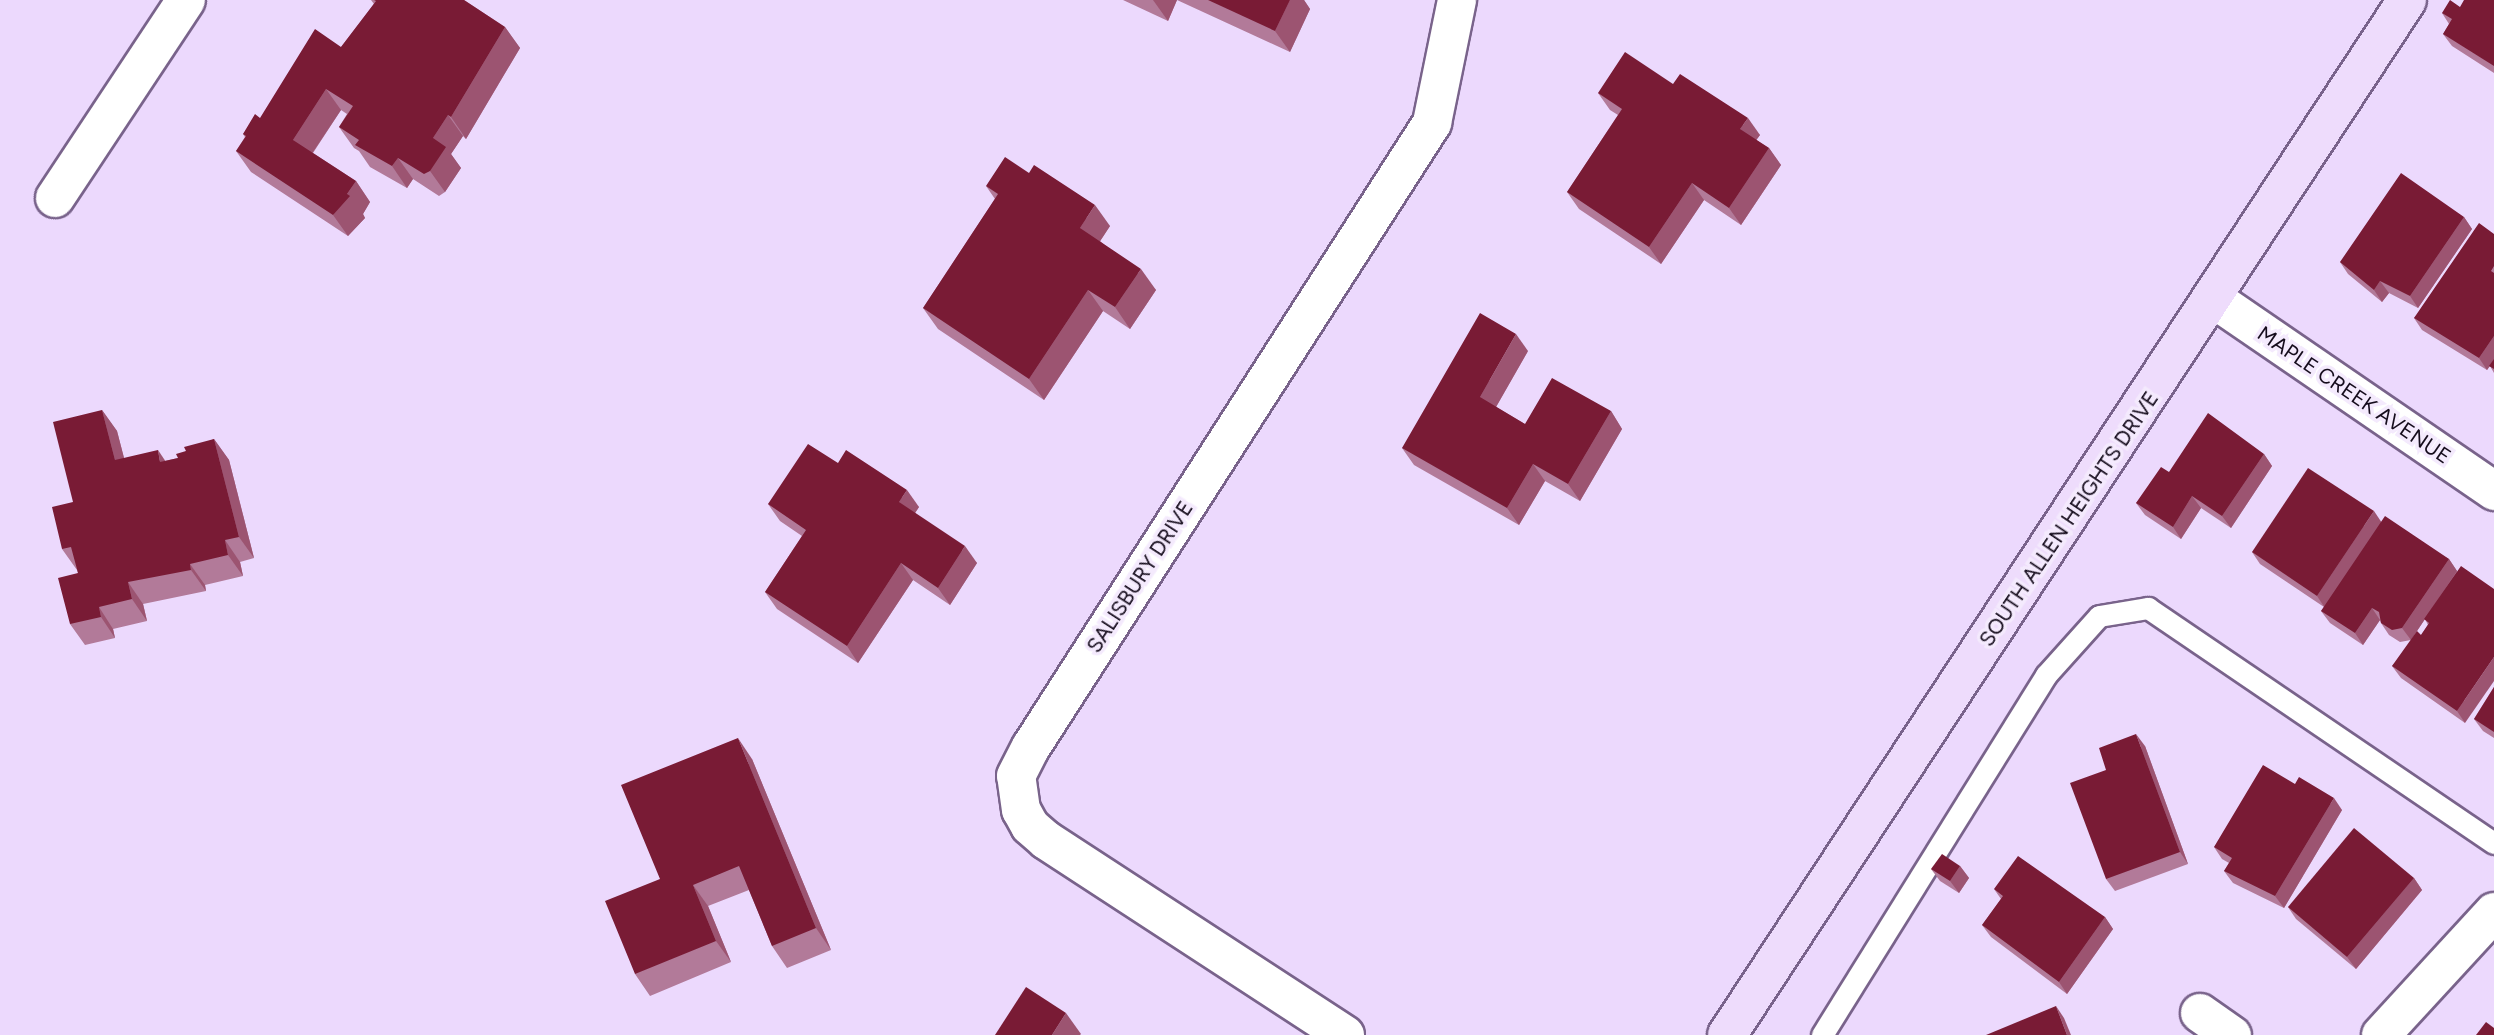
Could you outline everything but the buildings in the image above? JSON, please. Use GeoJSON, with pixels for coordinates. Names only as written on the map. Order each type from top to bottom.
{"type":"FeatureCollection","features":[{"type":"Feature","properties":{"kind":"main road","name":"SOUTH ALLEN HEIGHTS DRIVE"},"geometry":{"type":"LineString","coordinates":[[1727,1035],[2214,299],[2407,0]]}},
{"type":"Feature","properties":{"kind":"street"},"geometry":{"type":"LineString","coordinates":[[55,198],[186,0]]}},
{"type":"Feature","properties":{"kind":"street","name":"SALISBURY DRIVE"},"geometry":{"type":"LineString","coordinates":[[1345,1035],[1045,840],[1030,826],[1021,810],[1016,776],[1031,747],[1432,123],[1457,0]]}},
{"type":"Feature","properties":{"kind":"street","name":"MAPLE CREEK AVENUE"},"geometry":{"type":"LineString","coordinates":[[2214,299],[2494,491]]}},
{"type":"Feature","properties":{"kind":"street"},"geometry":{"type":"LineString","coordinates":[[2381,1035],[2494,912]]}},
{"type":"Feature","properties":{"kind":"street"},"geometry":{"type":"LineString","coordinates":[[2200,1013],[2232,1035]]}},
{"type":"Feature","properties":{"kind":"lane"},"geometry":{"type":"LineString","coordinates":[[1822,1035],[2046,675],[2099,616],[2148,608],[2494,843]]}}]}
